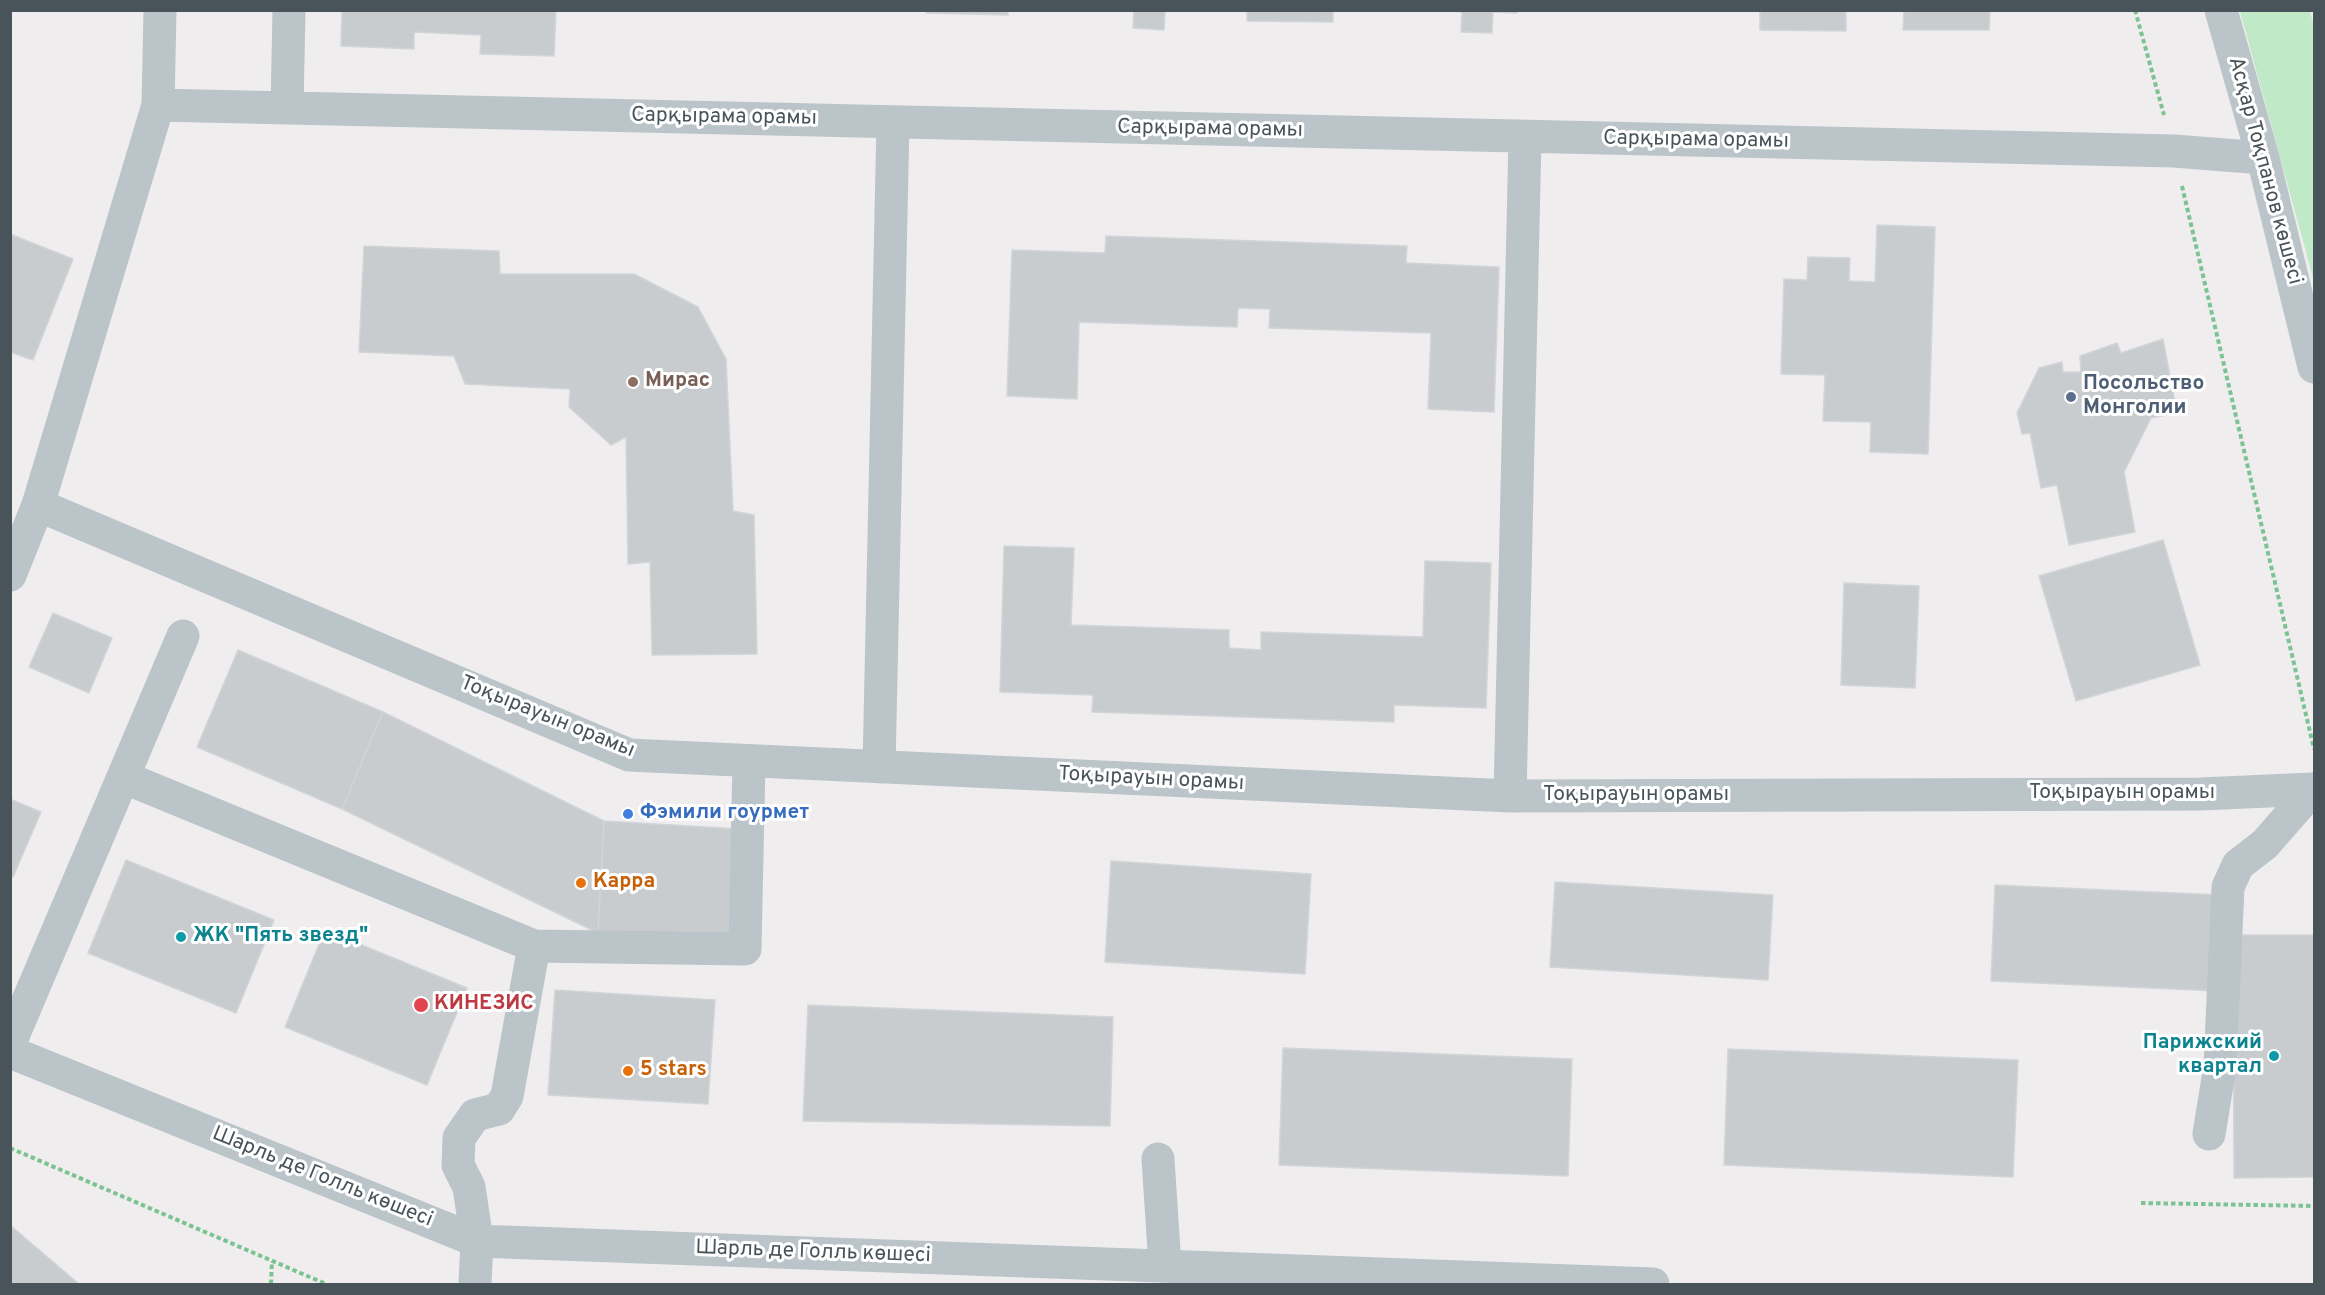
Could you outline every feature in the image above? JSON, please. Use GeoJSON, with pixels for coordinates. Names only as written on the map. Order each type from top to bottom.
{"type":"FeatureCollection","features":[{"type":"Feature","properties":{"kind":"street"},"geometry":{"type":"LineString","coordinates":[[10,575],[38,505],[158,105],[160,10]]}},
{"type":"Feature","properties":{"kind":"street"},"geometry":{"type":"LineString","coordinates":[[287,108],[289,10]]}},
{"type":"Feature","properties":{"kind":"street","name":"Асқар Тоқпанов көшесі"},"geometry":{"type":"LineString","coordinates":[[2221,10],[2263,158],[2314,367]]}},
{"type":"Feature","properties":{"kind":"street","name":"Сарқырама орамы"},"geometry":{"type":"LineString","coordinates":[[158,105],[1525,138],[2174,151],[2263,158]]}},
{"type":"Feature","properties":{"kind":"street"},"geometry":{"type":"LineString","coordinates":[[879,767],[893,122]]}},
{"type":"Feature","properties":{"kind":"street"},"geometry":{"type":"LineString","coordinates":[[1510,796],[1525,138]]}},
{"type":"Feature","properties":{"kind":"street","name":"Тоқырауын орамы"},"geometry":{"type":"LineString","coordinates":[[38,505],[629,755],[1510,796],[2200,794],[2314,789]]}},
{"type":"Feature","properties":{"kind":"street"},"geometry":{"type":"LineString","coordinates":[[10,1043],[183,636]]}},
{"type":"Feature","properties":{"kind":"street"},"geometry":{"type":"LineString","coordinates":[[123,777],[534,946],[745,949],[749,761]]}},
{"type":"Feature","properties":{"kind":"street"},"geometry":{"type":"LineString","coordinates":[[2209,1134],[2220,1066],[2228,887],[2238,865],[2265,844],[2314,789]]}},
{"type":"Feature","properties":{"kind":"street"},"geometry":{"type":"LineString","coordinates":[[475,1284],[477,1241],[469,1187],[458,1166],[459,1138],[475,1115],[499,1109],[507,1096],[534,946]]}},
{"type":"Feature","properties":{"kind":"street","name":"Шарль де Голль көшесі"},"geometry":{"type":"LineString","coordinates":[[10,1052],[477,1241],[1653,1284]]}},
{"type":"Feature","properties":{"kind":"street"},"geometry":{"type":"LineString","coordinates":[[1158,1159],[1164,1266]]}},
{"type":"Feature","properties":{"kind":"path"},"geometry":{"type":"LineString","coordinates":[[2135,10],[2174,151],[2314,749]]}},
{"type":"Feature","properties":{"kind":"path"},"geometry":{"type":"LineString","coordinates":[[10,1148],[326,1284]]}},
{"type":"Feature","properties":{"kind":"path"},"geometry":{"type":"LineString","coordinates":[[2141,1203],[2314,1206]]}},
{"type":"Feature","properties":{"kind":"path"},"geometry":{"type":"LineString","coordinates":[[271,1284],[272,1261]]}},
{"type":"Feature","properties":{"kind":"green space"},"geometry":{"type":"Polygon","coordinates":[[[2240,11],[2310,11],[2314,27],[2314,281],[2240,11]]]}},
{"type":"Feature","properties":{"kind":"building"},"geometry":{"type":"Polygon","coordinates":[[[342,10],[556,10],[554,56],[480,54],[481,35],[414,32],[414,49],[341,46],[342,10]]]}},
{"type":"Feature","properties":{"kind":"building"},"geometry":{"type":"Polygon","coordinates":[[[926,10],[1008,10],[1008,15],[926,13],[926,10]]]}},
{"type":"Feature","properties":{"kind":"building"},"geometry":{"type":"Polygon","coordinates":[[[1134,10],[1165,10],[1164,30],[1133,28],[1134,10]]]}},
{"type":"Feature","properties":{"kind":"building"},"geometry":{"type":"Polygon","coordinates":[[[1247,10],[1333,10],[1333,22],[1247,21],[1247,10]]]}},
{"type":"Feature","properties":{"kind":"building"},"geometry":{"type":"Polygon","coordinates":[[[1442,10],[1517,10],[1517,13],[1493,12],[1492,33],[1461,32],[1462,12],[1442,10]]]}},
{"type":"Feature","properties":{"kind":"building"},"geometry":{"type":"Polygon","coordinates":[[[1760,10],[1846,10],[1846,31],[1760,30],[1760,10]]]}},
{"type":"Feature","properties":{"kind":"building"},"geometry":{"type":"Polygon","coordinates":[[[1904,10],[1990,10],[1989,30],[1903,30],[1904,10]]]}},
{"type":"Feature","properties":{"kind":"building"},"geometry":{"type":"Polygon","coordinates":[[[1877,225],[1935,227],[1928,454],[1870,452],[1871,422],[1823,421],[1825,375],[1781,374],[1784,279],[1807,280],[1808,257],[1850,258],[1849,281],[1875,282],[1877,225]]]}},
{"type":"Feature","properties":{"kind":"building"},"geometry":{"type":"Polygon","coordinates":[[[10,234],[73,259],[33,360],[10,352],[10,234]]]}},
{"type":"Feature","properties":{"kind":"building"},"geometry":{"type":"Polygon","coordinates":[[[1106,236],[1407,246],[1406,263],[1499,267],[1494,412],[1428,409],[1431,333],[1269,328],[1270,309],[1238,308],[1237,327],[1079,322],[1077,399],[1007,396],[1012,250],[1105,253],[1106,236]]]}},
{"type":"Feature","properties":{"kind":"building"},"geometry":{"type":"Polygon","coordinates":[[[364,246],[499,251],[500,274],[634,274],[698,307],[726,359],[733,511],[754,515],[757,654],[652,655],[650,562],[628,564],[626,437],[611,445],[569,407],[570,389],[465,384],[454,356],[359,352],[364,246]]]}},
{"type":"Feature","properties":{"kind":"building"},"geometry":{"type":"Polygon","coordinates":[[[2163,339],[2177,413],[2151,418],[2124,472],[2135,532],[2069,545],[2057,485],[2041,488],[2030,433],[2022,434],[2017,413],[2039,368],[2062,362],[2063,372],[2081,372],[2080,356],[2117,343],[2121,353],[2163,339]]]}},
{"type":"Feature","properties":{"kind":"building"},"geometry":{"type":"Polygon","coordinates":[[[2163,540],[2200,665],[2076,701],[2039,576],[2163,540]]]}},
{"type":"Feature","properties":{"kind":"building"},"geometry":{"type":"Polygon","coordinates":[[[1004,546],[1074,548],[1071,625],[1229,630],[1229,648],[1261,650],[1261,632],[1423,637],[1425,561],[1491,563],[1486,708],[1394,705],[1394,722],[1092,712],[1093,695],[1000,692],[1004,546]]]}},
{"type":"Feature","properties":{"kind":"building"},"geometry":{"type":"Polygon","coordinates":[[[1844,583],[1919,586],[1915,688],[1841,685],[1844,583]]]}},
{"type":"Feature","properties":{"kind":"building"},"geometry":{"type":"Polygon","coordinates":[[[53,613],[112,638],[89,693],[29,667],[53,613]]]}},
{"type":"Feature","properties":{"kind":"building"},"geometry":{"type":"Polygon","coordinates":[[[238,650],[383,712],[342,809],[197,747],[238,650]]]}},
{"type":"Feature","properties":{"kind":"building"},"geometry":{"type":"Polygon","coordinates":[[[383,712],[604,821],[598,933],[342,809],[383,712]]]}},
{"type":"Feature","properties":{"kind":"building"},"geometry":{"type":"Polygon","coordinates":[[[10,799],[41,812],[13,877],[10,876],[10,799]]]}},
{"type":"Feature","properties":{"kind":"building"},"geometry":{"type":"Polygon","coordinates":[[[604,821],[758,830],[752,942],[598,933],[604,821]]]}},
{"type":"Feature","properties":{"kind":"building","name":"ЖК \"Пять звезд\""},"geometry":{"type":"Polygon","coordinates":[[[126,860],[274,920],[236,1013],[88,953],[126,860]]]}},
{"type":"Feature","properties":{"kind":"building"},"geometry":{"type":"Polygon","coordinates":[[[1111,861],[1311,874],[1305,974],[1105,962],[1111,861]]]}},
{"type":"Feature","properties":{"kind":"building"},"geometry":{"type":"Polygon","coordinates":[[[1555,882],[1773,895],[1768,980],[1550,967],[1555,882]]]}},
{"type":"Feature","properties":{"kind":"building"},"geometry":{"type":"Polygon","coordinates":[[[1995,885],[2221,895],[2217,991],[1991,981],[1995,885]]]}},
{"type":"Feature","properties":{"kind":"building"},"geometry":{"type":"Polygon","coordinates":[[[325,930],[467,988],[427,1085],[285,1027],[325,930]]]}},
{"type":"Feature","properties":{"kind":"building","name":"Парижский квартал"},"geometry":{"type":"Polygon","coordinates":[[[2233,935],[2314,935],[2314,1177],[2234,1178],[2233,935]]]}},
{"type":"Feature","properties":{"kind":"building"},"geometry":{"type":"Polygon","coordinates":[[[555,990],[715,1000],[708,1104],[548,1095],[555,990]]]}},
{"type":"Feature","properties":{"kind":"building"},"geometry":{"type":"Polygon","coordinates":[[[808,1005],[1113,1017],[1110,1126],[803,1121],[808,1005]]]}},
{"type":"Feature","properties":{"kind":"building"},"geometry":{"type":"Polygon","coordinates":[[[1283,1048],[1572,1059],[1568,1176],[1279,1165],[1283,1048]]]}},
{"type":"Feature","properties":{"kind":"building"},"geometry":{"type":"Polygon","coordinates":[[[1728,1049],[2018,1060],[2013,1177],[1724,1165],[1728,1049]]]}},
{"type":"Feature","properties":{"kind":"building"},"geometry":{"type":"Polygon","coordinates":[[[10,1225],[79,1284],[10,1284],[10,1225]]]}},
{"type":"Feature","properties":{"kind":"place","name":"Мирас"},"geometry":{"type":"Point","coordinates":[633,382]}},
{"type":"Feature","properties":{"kind":"place","name":"Посольство Монголии"},"geometry":{"type":"Point","coordinates":[2071,397]}},
{"type":"Feature","properties":{"kind":"place","name":"Фэмили гоурмет"},"geometry":{"type":"Point","coordinates":[628,814]}},
{"type":"Feature","properties":{"kind":"place","name":"Карра"},"geometry":{"type":"Point","coordinates":[581,883]}},
{"type":"Feature","properties":{"kind":"place","name":"ЖК \"Пять звезд\""},"geometry":{"type":"Point","coordinates":[181,937]}},
{"type":"Feature","properties":{"kind":"place","name":"КИНЕЗИС"},"geometry":{"type":"Point","coordinates":[421,1005]}},
{"type":"Feature","properties":{"kind":"place","name":"Парижский квартал"},"geometry":{"type":"Point","coordinates":[2274,1056]}},
{"type":"Feature","properties":{"kind":"place","name":"5 stars"},"geometry":{"type":"Point","coordinates":[628,1071]}}]}
